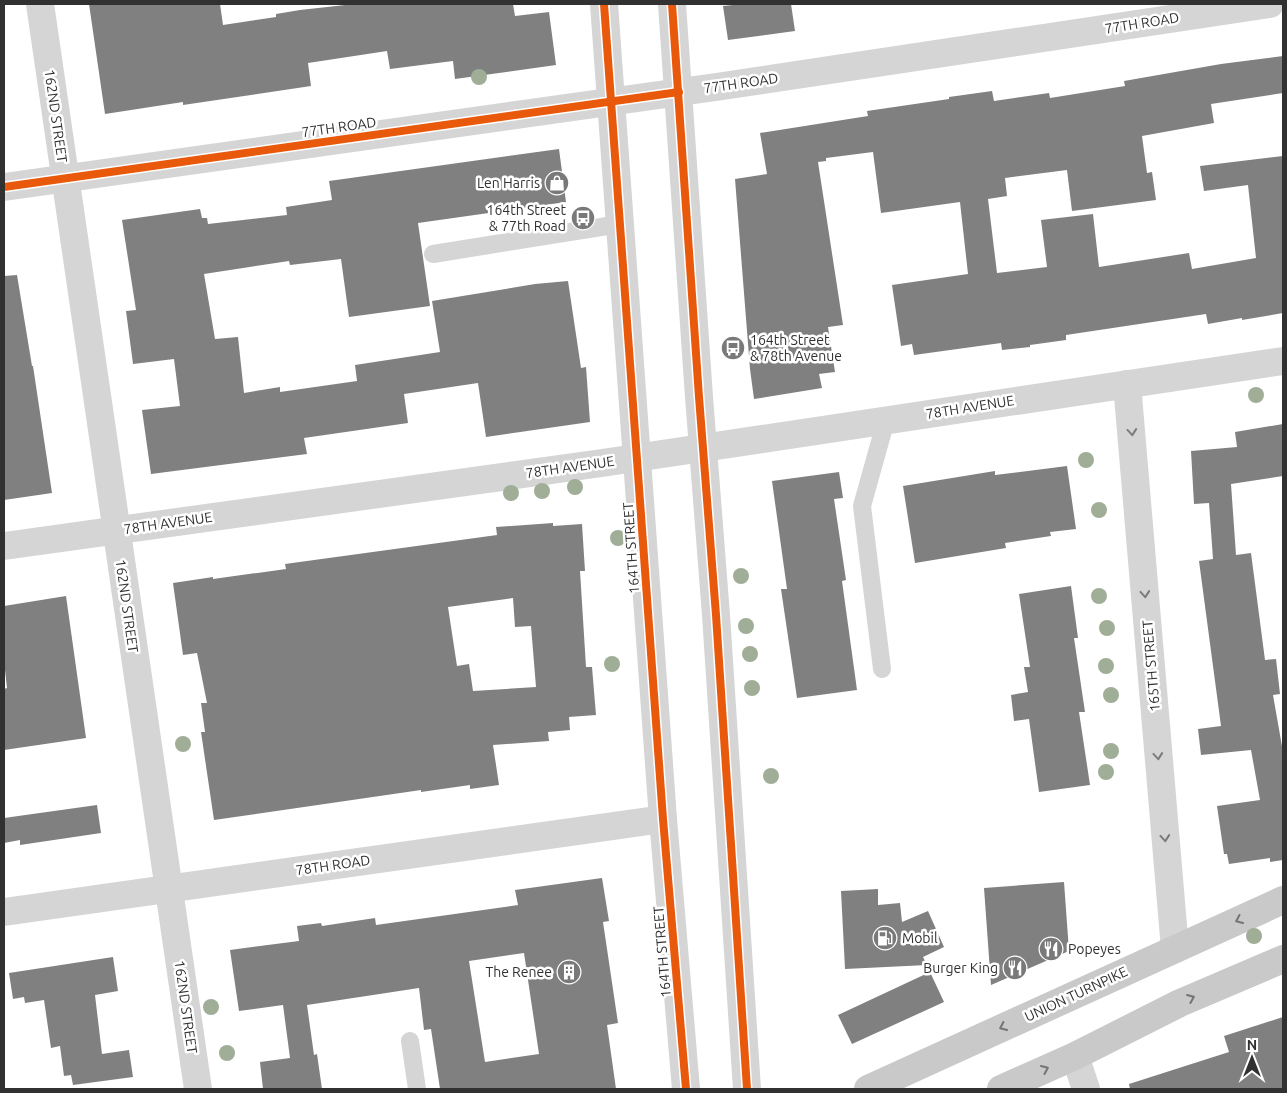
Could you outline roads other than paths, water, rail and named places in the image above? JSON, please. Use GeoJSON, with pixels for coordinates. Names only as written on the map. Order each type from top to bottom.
{"type":"FeatureCollection","features":[{"type":"Feature","properties":{"kind":"main road","name":"UNION TURNPIKE"},"geometry":{"type":"LineString","coordinates":[[868,1089],[1283,900]]}},
{"type":"Feature","properties":{"kind":"main road"},"geometry":{"type":"LineString","coordinates":[[1001,1089],[1075,1056],[1180,1003],[1283,959]]}},
{"type":"Feature","properties":{"kind":"street","name":"162ND STREET"},"geometry":{"type":"LineString","coordinates":[[40,4],[198,1089]]}},
{"type":"Feature","properties":{"kind":"street","name":"164TH STREET"},"geometry":{"type":"LineString","coordinates":[[604,4],[663,819],[686,1089]]}},
{"type":"Feature","properties":{"kind":"street"},"geometry":{"type":"LineString","coordinates":[[672,4],[716,615],[747,1089]]}},
{"type":"Feature","properties":{"kind":"street","name":"77TH ROAD"},"geometry":{"type":"LineString","coordinates":[[4,187],[610,102],[1270,4]]}},
{"type":"Feature","properties":{"kind":"street","name":"78TH AVENUE"},"geometry":{"type":"LineString","coordinates":[[4,546],[637,458],[1283,361]]}},
{"type":"Feature","properties":{"kind":"street","name":"165TH STREET"},"geometry":{"type":"LineString","coordinates":[[1127,384],[1175,949]]}},
{"type":"Feature","properties":{"kind":"street","name":"78TH ROAD"},"geometry":{"type":"LineString","coordinates":[[4,912],[663,819]]}},
{"type":"Feature","properties":{"kind":"street"},"geometry":{"type":"LineString","coordinates":[[1075,1056],[1086,1089]]}},
{"type":"Feature","properties":{"kind":"lane"},"geometry":{"type":"LineString","coordinates":[[433,254],[620,224]]}},
{"type":"Feature","properties":{"kind":"lane"},"geometry":{"type":"LineString","coordinates":[[882,669],[862,506],[886,420]]}},
{"type":"Feature","properties":{"kind":"lane"},"geometry":{"type":"LineString","coordinates":[[410,1041],[417,1089]]}},
{"type":"Feature","properties":{"kind":"place","name":"Len Harris"},"geometry":{"type":"Point","coordinates":[557,183]}},
{"type":"Feature","properties":{"kind":"place","name":"164th Street & 77th Road"},"geometry":{"type":"Point","coordinates":[583,218]}},
{"type":"Feature","properties":{"kind":"place","name":"164th Street & 78th Avenue"},"geometry":{"type":"Point","coordinates":[733,348]}},
{"type":"Feature","properties":{"kind":"place","name":"Mobil"},"geometry":{"type":"Point","coordinates":[885,938]}},
{"type":"Feature","properties":{"kind":"place","name":"Popeyes"},"geometry":{"type":"Point","coordinates":[1051,949]}},
{"type":"Feature","properties":{"kind":"place","name":"Burger King"},"geometry":{"type":"Point","coordinates":[1015,968]}},
{"type":"Feature","properties":{"kind":"place","name":"The Renee"},"geometry":{"type":"Point","coordinates":[569,972]}}]}
